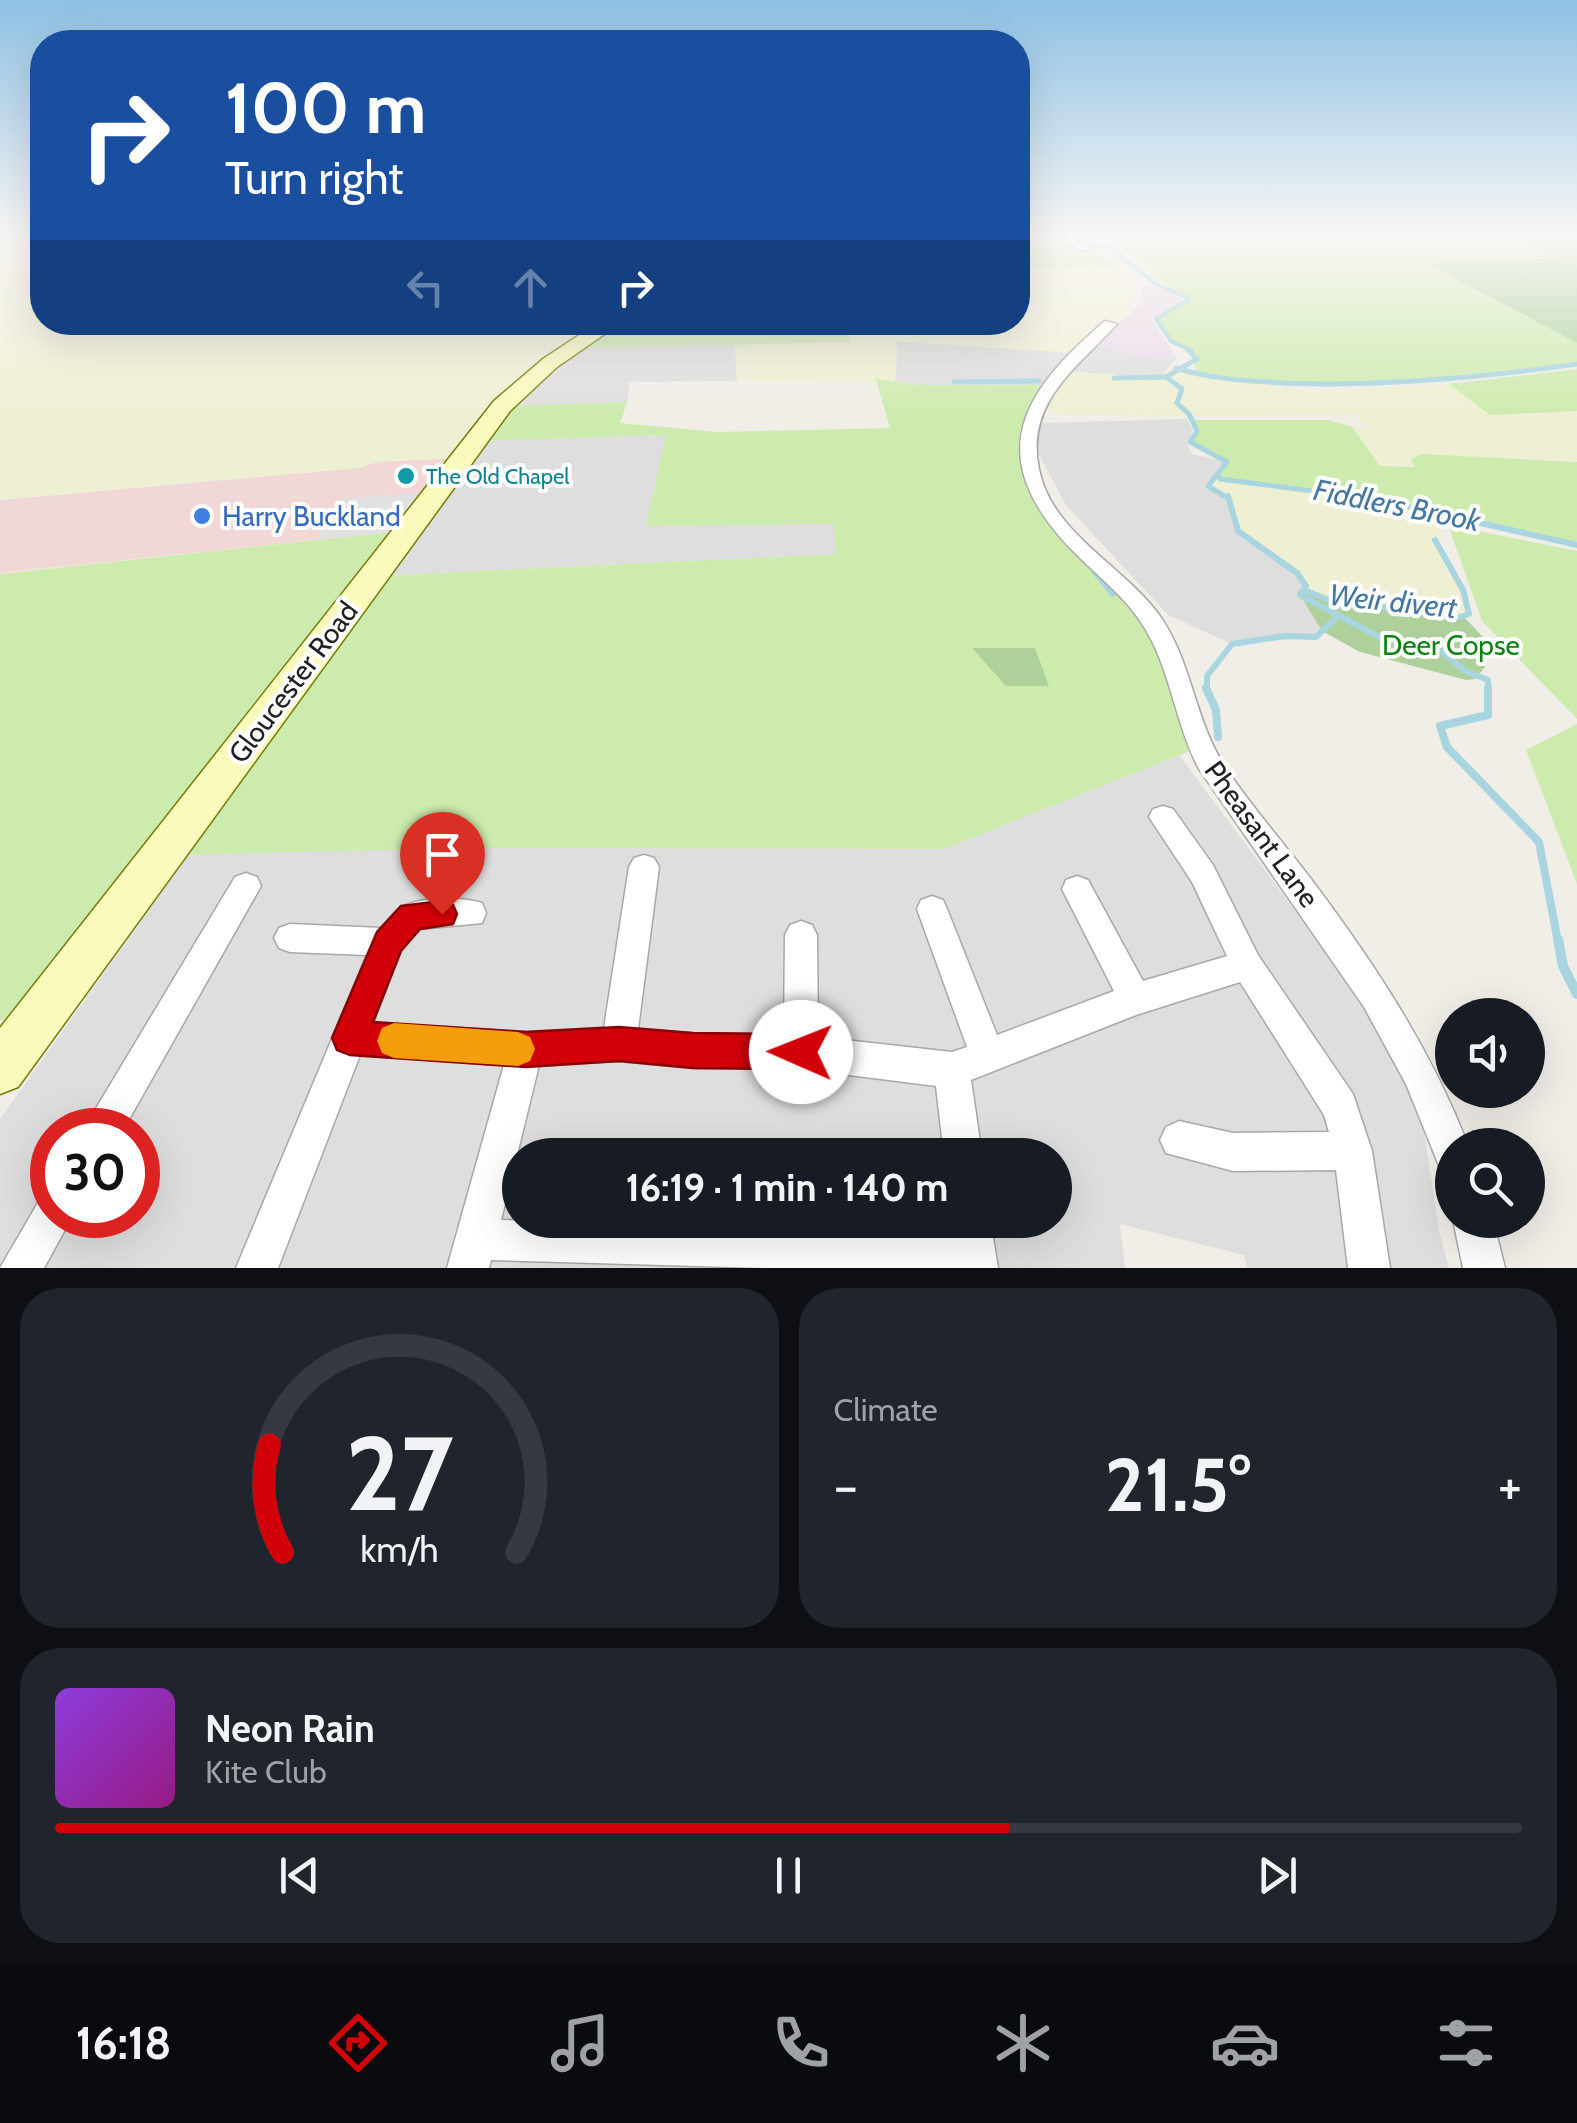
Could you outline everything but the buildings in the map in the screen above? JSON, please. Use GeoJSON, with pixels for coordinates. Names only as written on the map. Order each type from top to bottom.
{"type":"FeatureCollection","features":[{"type":"Feature","properties":{"kind":"main road","name":"Gloucester Road"},"geometry":{"type":"LineString","coordinates":[[0,1069],[502,406],[550,363],[594,335]]}},
{"type":"Feature","properties":{"kind":"street","name":"Pheasant Lane"},"geometry":{"type":"LineString","coordinates":[[1110,324],[1066,362],[1041,395],[1033,417],[1033,482],[1057,520],[1150,618],[1166,644],[1200,747],[1372,984],[1409,1050],[1442,1128]]}},
{"type":"Feature","properties":{"kind":"street"},"geometry":{"type":"LineString","coordinates":[[1163,818],[1202,874],[1247,965],[1340,1107],[1353,1151],[1369,1268]]}},
{"type":"Feature","properties":{"kind":"street"},"geometry":{"type":"LineString","coordinates":[[619,1044],[644,867]]}},
{"type":"Feature","properties":{"kind":"street"},"geometry":{"type":"LineString","coordinates":[[115,1108],[246,886]]}},
{"type":"Feature","properties":{"kind":"street"},"geometry":{"type":"LineString","coordinates":[[1077,889],[1135,999]]}},
{"type":"Feature","properties":{"kind":"street"},"geometry":{"type":"LineString","coordinates":[[932,909],[988,1056]]}},
{"type":"Feature","properties":{"kind":"street"},"geometry":{"type":"LineString","coordinates":[[256,1268],[388,942],[412,916],[471,913]]}},
{"type":"Feature","properties":{"kind":"street"},"geometry":{"type":"LineString","coordinates":[[801,935],[801,1052]]}},
{"type":"Feature","properties":{"kind":"street"},"geometry":{"type":"LineString","coordinates":[[290,938],[388,942]]}},
{"type":"Feature","properties":{"kind":"street"},"geometry":{"type":"LineString","coordinates":[[350,1038],[526,1050],[619,1044],[693,1051],[801,1052],[952,1070],[1135,999],[1247,965]]}},
{"type":"Feature","properties":{"kind":"street"},"geometry":{"type":"LineString","coordinates":[[526,1050],[472,1254],[603,1256],[974,1247]]}},
{"type":"Feature","properties":{"kind":"street"},"geometry":{"type":"LineString","coordinates":[[952,1070],[960,1138]]}},
{"type":"Feature","properties":{"kind":"street"},"geometry":{"type":"LineString","coordinates":[[1178,1140],[1233,1152],[1353,1151]]}},
{"type":"Feature","properties":{"kind":"street"},"geometry":{"type":"LineString","coordinates":[[22,1268],[39,1238]]}},
{"type":"Feature","properties":{"kind":"street"},"geometry":{"type":"LineString","coordinates":[[1476,1238],[1484,1268]]}},
{"type":"Feature","properties":{"kind":"shaded area"},"geometry":{"type":"Polygon","coordinates":[[[1141,296],[1175,296],[1182,302],[1152,321],[1177,358],[1146,357],[1091,344],[1133,312],[1141,296]]]}},
{"type":"Feature","properties":{"kind":"shaded area"},"geometry":{"type":"Polygon","coordinates":[[[897,342],[984,344],[1077,353],[1047,385],[922,385],[895,382],[897,342]]]}},
{"type":"Feature","properties":{"kind":"shaded area"},"geometry":{"type":"Polygon","coordinates":[[[735,344],[737,381],[630,382],[627,402],[502,406],[573,348],[735,344]]]}},
{"type":"Feature","properties":{"kind":"shaded area"},"geometry":{"type":"Polygon","coordinates":[[[1091,344],[1146,357],[1177,358],[1160,378],[1062,371],[1091,344]]]}},
{"type":"Feature","properties":{"kind":"shaded area"},"geometry":{"type":"Polygon","coordinates":[[[1187,419],[1193,431],[1187,442],[1191,454],[1227,462],[1228,496],[1239,531],[1297,573],[1306,586],[1301,595],[1337,617],[1316,637],[1232,644],[1168,615],[1066,505],[1037,451],[1041,423],[1187,419]]]}},
{"type":"Feature","properties":{"kind":"shaded area"},"geometry":{"type":"Polygon","coordinates":[[[667,435],[647,526],[833,523],[836,554],[372,576],[474,441],[667,435]]]}},
{"type":"Feature","properties":{"kind":"shaded area","name":"Harry Buckland"},"geometry":{"type":"Polygon","coordinates":[[[447,458],[392,532],[0,573],[0,500],[447,458]]]}},
{"type":"Feature","properties":{"kind":"shaded area"},"geometry":{"type":"Polygon","coordinates":[[[419,493],[392,532],[316,540],[339,499],[419,493]]]}},
{"type":"Feature","properties":{"kind":"shaded area"},"geometry":{"type":"Polygon","coordinates":[[[1179,755],[1366,1006],[1418,1092],[1435,1204],[1435,1238],[1441,1238],[1449,1268],[1247,1268],[1244,1255],[1120,1224],[1125,1268],[0,1268],[0,1119],[189,854],[494,848],[944,849],[1179,755]]]}},
{"type":"Feature","properties":{"kind":"green space"},"geometry":{"type":"Polygon","coordinates":[[[0,296],[30,296],[30,335],[594,335],[550,363],[462,458],[377,462],[358,468],[0,500],[0,296]]]}},
{"type":"Feature","properties":{"kind":"green space"},"geometry":{"type":"Polygon","coordinates":[[[1030,296],[1134,296],[1125,311],[1077,353],[898,342],[895,382],[737,381],[735,344],[849,342],[849,335],[1030,335],[1030,315],[1043,314],[1030,296]]]}},
{"type":"Feature","properties":{"kind":"green space"},"geometry":{"type":"Polygon","coordinates":[[[1183,296],[1489,296],[1577,343],[1577,366],[1458,379],[1323,386],[1197,376],[1193,353],[1171,341],[1156,319],[1187,299],[1183,296]]]}},
{"type":"Feature","properties":{"kind":"green space"},"geometry":{"type":"Polygon","coordinates":[[[1489,296],[1577,296],[1577,343],[1489,296]]]}},
{"type":"Feature","properties":{"kind":"green space"},"geometry":{"type":"Polygon","coordinates":[[[598,335],[849,335],[850,342],[582,348],[598,335]]]}},
{"type":"Feature","properties":{"kind":"green space"},"geometry":{"type":"Polygon","coordinates":[[[1169,367],[1197,376],[1313,391],[1449,384],[1490,415],[1577,411],[1577,461],[1422,454],[1411,459],[1416,467],[1380,466],[1352,427],[1367,427],[1355,414],[1058,414],[1045,409],[1062,371],[1160,378],[1169,367]]]}},
{"type":"Feature","properties":{"kind":"green space"},"geometry":{"type":"Polygon","coordinates":[[[1577,369],[1577,411],[1490,415],[1449,384],[1577,369]]]}},
{"type":"Feature","properties":{"kind":"green space"},"geometry":{"type":"Polygon","coordinates":[[[876,379],[922,385],[1047,385],[1033,417],[1038,494],[1150,618],[1200,747],[944,849],[494,848],[163,855],[372,576],[836,554],[833,524],[646,526],[666,435],[474,441],[502,406],[627,402],[620,423],[717,432],[890,428],[876,379]]]}},
{"type":"Feature","properties":{"kind":"green space"},"geometry":{"type":"Polygon","coordinates":[[[1192,420],[1329,420],[1352,427],[1380,466],[1415,467],[1411,459],[1422,454],[1577,462],[1577,544],[1430,508],[1438,512],[1310,488],[1238,484],[1220,479],[1217,474],[1226,461],[1190,442],[1197,431],[1192,420]]]}},
{"type":"Feature","properties":{"kind":"green space"},"geometry":{"type":"Polygon","coordinates":[[[1217,474],[1238,484],[1310,488],[1438,512],[1435,525],[1442,540],[1436,543],[1463,590],[1469,614],[1459,617],[1348,603],[1304,590],[1306,586],[1297,573],[1238,531],[1228,496],[1208,486],[1217,474]]]}},
{"type":"Feature","properties":{"kind":"green space"},"geometry":{"type":"Polygon","coordinates":[[[1448,525],[1577,551],[1577,719],[1482,621],[1448,525]]]}},
{"type":"Feature","properties":{"kind":"green space"},"geometry":{"type":"Polygon","coordinates":[[[392,532],[4,1020],[0,1020],[0,574],[392,532]]]}},
{"type":"Feature","properties":{"kind":"green space","name":"Deer Copse"},"geometry":{"type":"Polygon","coordinates":[[[1304,590],[1329,600],[1463,616],[1484,638],[1485,667],[1475,679],[1466,680],[1360,652],[1322,631],[1300,595],[1304,590]]]}},
{"type":"Feature","properties":{"kind":"green space"},"geometry":{"type":"Polygon","coordinates":[[[972,648],[1035,648],[1049,686],[1006,686],[972,648]]]}},
{"type":"Feature","properties":{"kind":"green space"},"geometry":{"type":"Polygon","coordinates":[[[1577,724],[1577,884],[1526,750],[1577,724]]]}},
{"type":"Feature","properties":{"kind":"waterway"},"geometry":{"type":"LineString","coordinates":[[1184,296],[1190,299],[1156,319],[1171,341],[1192,351]]}},
{"type":"Feature","properties":{"kind":"waterway"},"geometry":{"type":"LineString","coordinates":[[1180,369],[1197,359],[1187,349]]}},
{"type":"Feature","properties":{"kind":"waterway"},"geometry":{"type":"LineString","coordinates":[[1180,369],[1243,380],[1357,384],[1577,364]]}},
{"type":"Feature","properties":{"kind":"waterway"},"geometry":{"type":"LineString","coordinates":[[1166,377],[1180,369]]}},
{"type":"Feature","properties":{"kind":"waterway"},"geometry":{"type":"LineString","coordinates":[[1114,378],[1166,377]]}},
{"type":"Feature","properties":{"kind":"waterway"},"geometry":{"type":"LineString","coordinates":[[1166,377],[1182,389],[1177,403],[1189,414],[1197,431],[1190,442],[1227,462],[1217,474]]}},
{"type":"Feature","properties":{"kind":"waterway"},"geometry":{"type":"LineString","coordinates":[[954,382],[1039,381]]}},
{"type":"Feature","properties":{"kind":"waterway","name":"Fiddlers Brook"},"geometry":{"type":"LineString","coordinates":[[1217,474],[1220,479],[1373,499]]}},
{"type":"Feature","properties":{"kind":"waterway"},"geometry":{"type":"LineString","coordinates":[[1217,474],[1208,486],[1229,499]]}},
{"type":"Feature","properties":{"kind":"waterway","name":"Fiddlers Brook"},"geometry":{"type":"LineString","coordinates":[[1361,496],[1373,499]]}},
{"type":"Feature","properties":{"kind":"waterway"},"geometry":{"type":"LineString","coordinates":[[1229,499],[1238,531],[1297,573],[1306,586],[1300,595],[1385,640],[1440,650],[1465,671],[1488,680],[1488,715],[1440,726],[1447,747],[1539,842],[1558,942]]}},
{"type":"Feature","properties":{"kind":"waterway","name":"Fiddlers Brook"},"geometry":{"type":"LineString","coordinates":[[1373,499],[1577,545]]}},
{"type":"Feature","properties":{"kind":"waterway","name":"Weir divert"},"geometry":{"type":"LineString","coordinates":[[1304,590],[1329,600],[1459,617],[1469,614],[1463,590],[1435,540]]}},
{"type":"Feature","properties":{"kind":"waterway"},"geometry":{"type":"LineString","coordinates":[[1095,572],[1113,594]]}},
{"type":"Feature","properties":{"kind":"waterway"},"geometry":{"type":"LineString","coordinates":[[1207,690],[1207,676],[1232,644],[1285,636],[1316,637],[1337,617]]}},
{"type":"Feature","properties":{"kind":"waterway"},"geometry":{"type":"LineString","coordinates":[[1207,690],[1216,710],[1218,737]]}},
{"type":"Feature","properties":{"kind":"waterway"},"geometry":{"type":"LineString","coordinates":[[1558,939],[1563,966],[1577,994]]}},
{"type":"Feature","properties":{"kind":"slow traffic"},"geometry":{"type":"LineString","coordinates":[[394,1041],[518,1049]]}},
{"type":"Feature","properties":{"kind":"place","name":"The Old Chapel"},"geometry":{"type":"Point","coordinates":[406,476]}},
{"type":"Feature","properties":{"kind":"place","name":"Harry Buckland"},"geometry":{"type":"Point","coordinates":[202,516]}},
{"type":"Feature","properties":{"kind":"route"},"geometry":{"type":"LineString","coordinates":[[442,914],[412,916],[388,942],[350,1038],[526,1050],[619,1044],[693,1051],[801,1052]]}}]}
